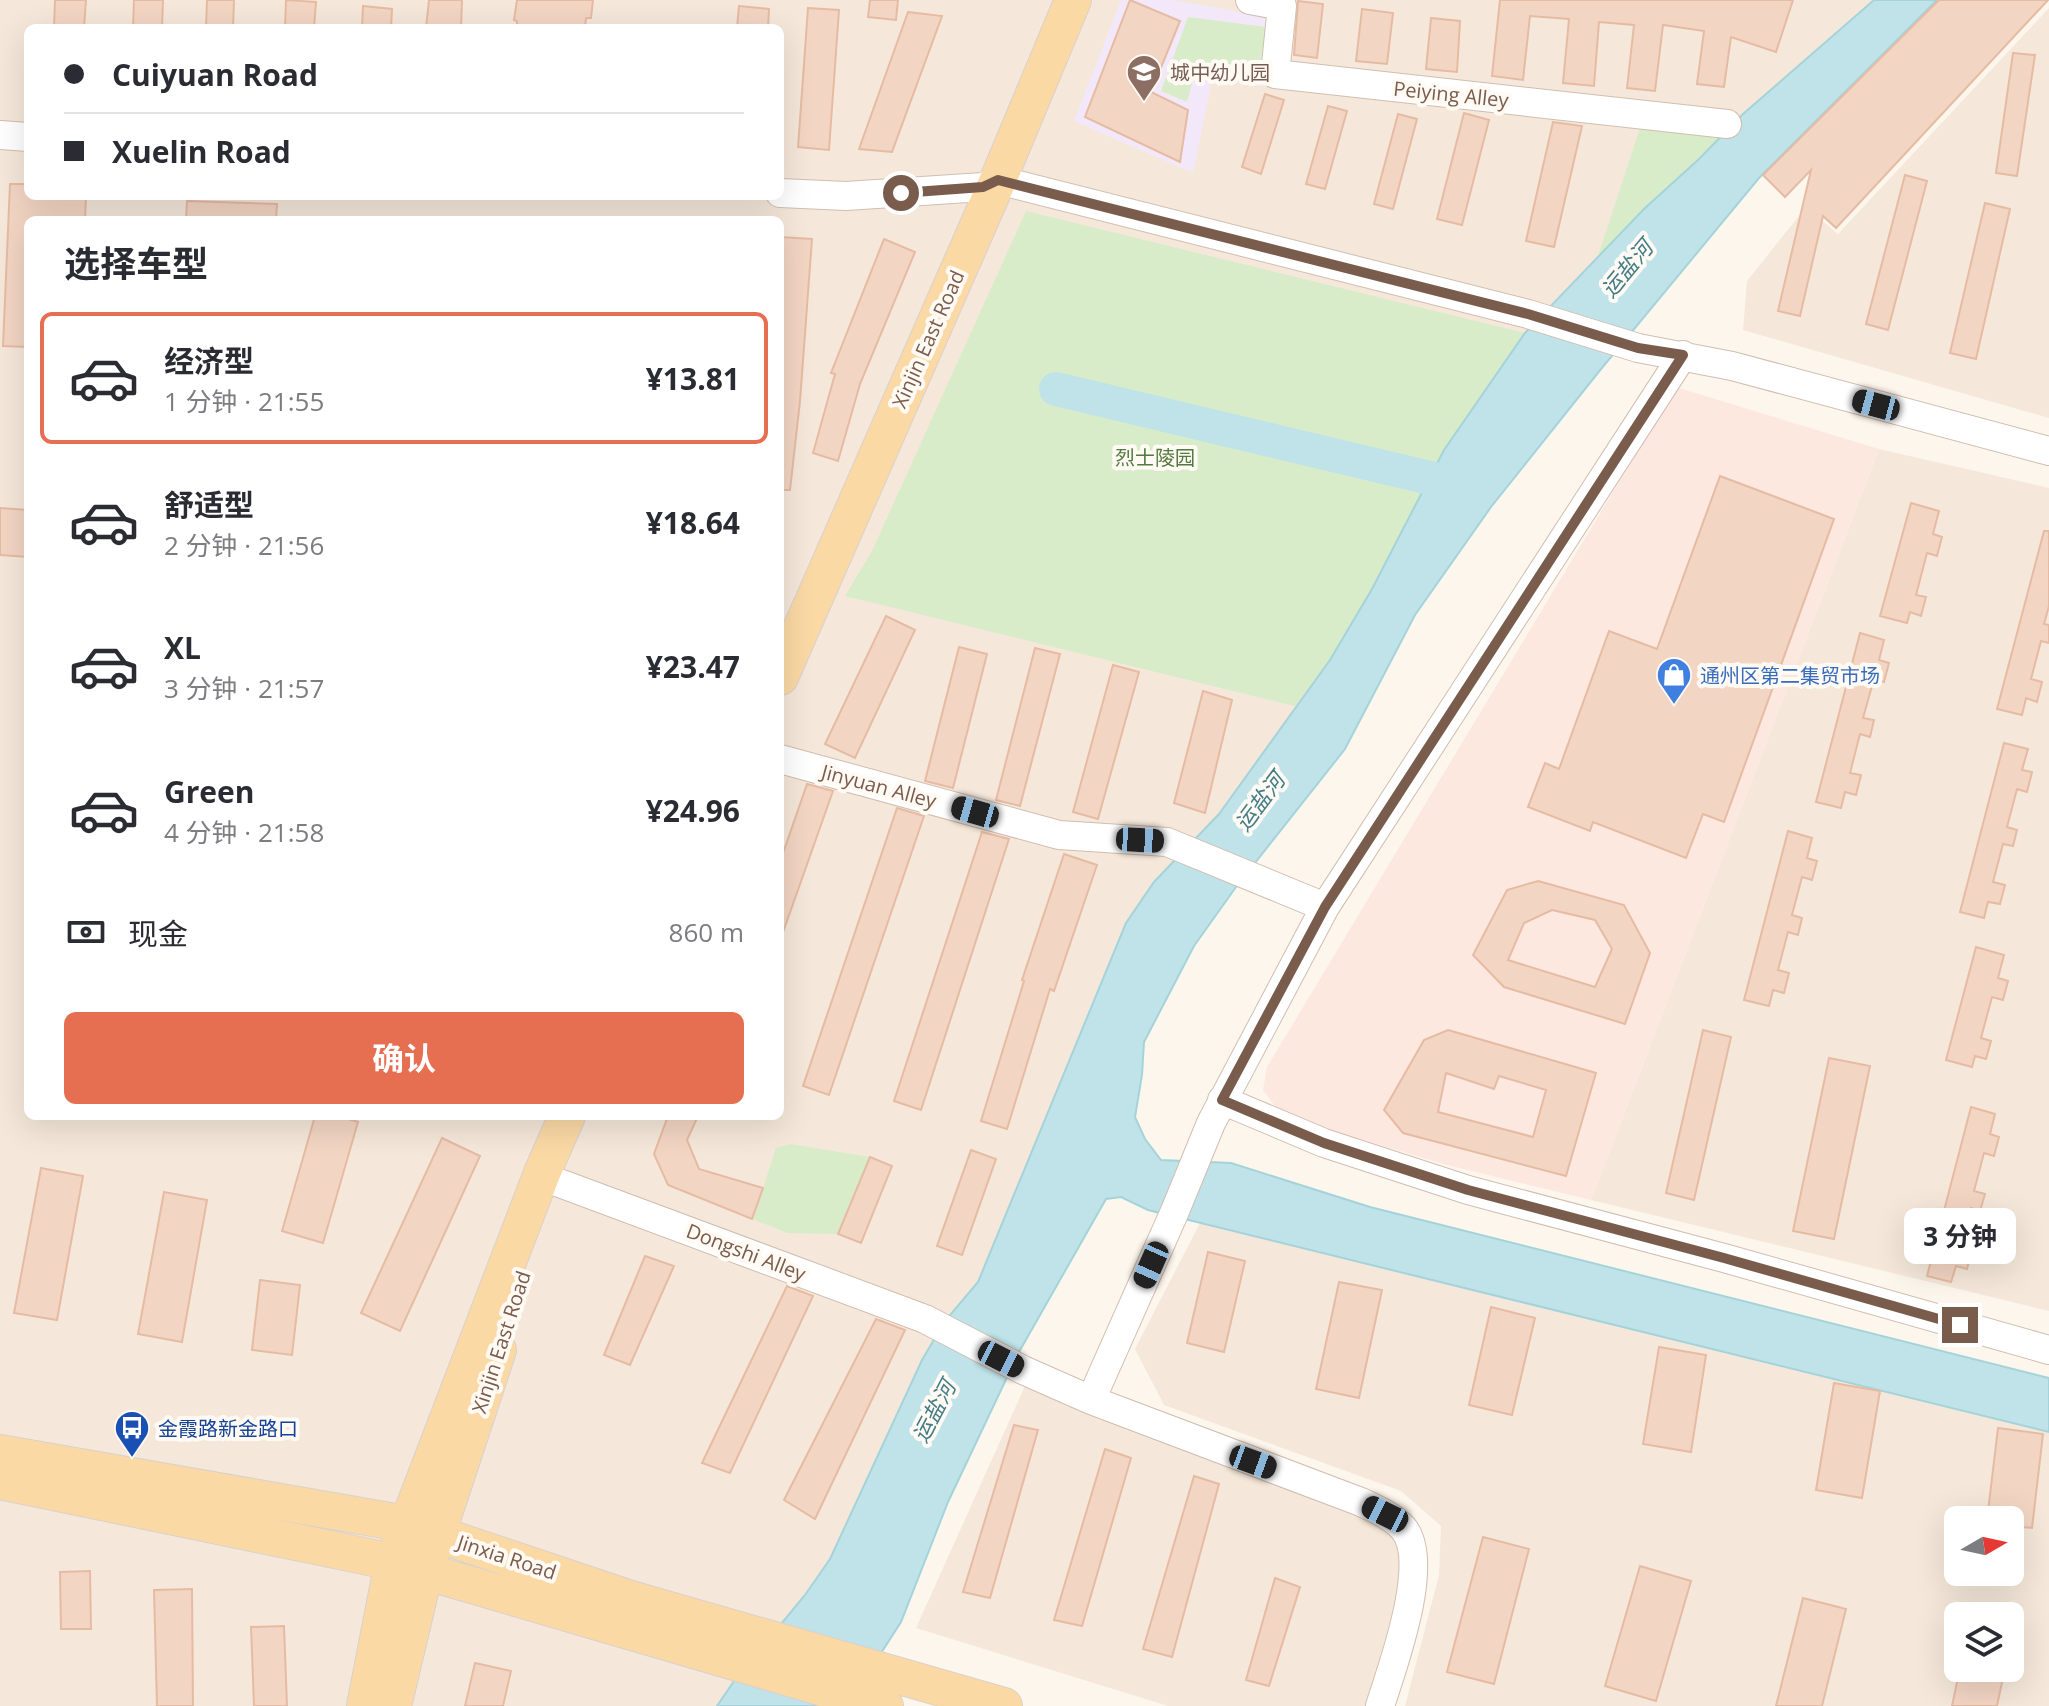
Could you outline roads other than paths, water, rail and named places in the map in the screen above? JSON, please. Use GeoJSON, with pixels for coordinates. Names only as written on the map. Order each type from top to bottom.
{"type":"FeatureCollection","features":[{"type":"Feature","properties":{"kind":"main road","name":"Xinjin East Road"},"geometry":{"type":"LineString","coordinates":[[784,668],[990,184],[1058,0]]}},
{"type":"Feature","properties":{"kind":"main road","name":"Xinjin East Road"},"geometry":{"type":"LineString","coordinates":[[784,632],[1073,0]]}},
{"type":"Feature","properties":{"kind":"main road","name":"Xinjin East Road"},"geometry":{"type":"LineString","coordinates":[[423,1529],[542,1173],[565,1120]]}},
{"type":"Feature","properties":{"kind":"main road","name":"Xinjin East Road"},"geometry":{"type":"LineString","coordinates":[[409,1567],[554,1181],[581,1120]]}},
{"type":"Feature","properties":{"kind":"main road","name":"Jinxia Road"},"geometry":{"type":"LineString","coordinates":[[0,1453],[423,1529],[631,1599],[751,1634],[882,1693]]}},
{"type":"Feature","properties":{"kind":"main road","name":"Jinxia Road"},"geometry":{"type":"LineString","coordinates":[[0,1481],[409,1567],[727,1660],[882,1693],[1004,1706]]}},
{"type":"Feature","properties":{"kind":"main road"},"geometry":{"type":"LineString","coordinates":[[365,1706],[409,1567]]}},
{"type":"Feature","properties":{"kind":"main road"},"geometry":{"type":"LineString","coordinates":[[393,1706],[409,1567]]}},
{"type":"Feature","properties":{"kind":"street","name":"Peiying Alley"},"geometry":{"type":"LineString","coordinates":[[1250,0],[1282,3],[1275,74],[1727,124]]}},
{"type":"Feature","properties":{"kind":"street"},"geometry":{"type":"LineString","coordinates":[[0,135],[24,137]]}},
{"type":"Feature","properties":{"kind":"street"},"geometry":{"type":"LineString","coordinates":[[784,193],[846,196],[990,184],[1528,314],[1638,348],[1732,366],[2049,451]]}},
{"type":"Feature","properties":{"kind":"street"},"geometry":{"type":"LineString","coordinates":[[1091,1400],[1216,1112],[1325,907],[1683,355]]}},
{"type":"Feature","properties":{"kind":"street","name":"Jinyuan Alley"},"geometry":{"type":"LineString","coordinates":[[784,760],[1059,835],[1167,842],[1325,907]]}},
{"type":"Feature","properties":{"kind":"street"},"geometry":{"type":"LineString","coordinates":[[1216,1112],[1468,1190],[1724,1258],[2049,1350]]}},
{"type":"Feature","properties":{"kind":"street","name":"Dongshi Alley"},"geometry":{"type":"LineString","coordinates":[[554,1181],[911,1314],[1091,1400],[1361,1502],[1385,1514],[1404,1529],[1412,1545],[1408,1616],[1380,1706]]}},
{"type":"Feature","properties":{"kind":"water","name":"运盐河"},"geometry":{"type":"Polygon","coordinates":[[[1874,0],[1937,0],[1759,178],[1491,507],[1415,615],[1345,749],[1236,887],[1194,946],[1144,1042],[1135,1117],[1145,1139],[1161,1160],[1231,1163],[1370,1207],[2049,1378],[2049,1432],[1148,1210],[1121,1197],[1106,1199],[1019,1352],[948,1502],[901,1622],[847,1706],[717,1706],[830,1559],[922,1360],[945,1321],[978,1282],[1126,923],[1154,882],[1219,814],[1330,660],[1372,589],[1444,450],[1525,333],[1644,209],[1743,114],[1874,0]]]}},
{"type":"Feature","properties":{"kind":"waterway"},"geometry":{"type":"LineString","coordinates":[[1056,389],[1472,488]]}},
{"type":"Feature","properties":{"kind":"place","name":"城中幼儿园"},"geometry":{"type":"Point","coordinates":[1144,103]}},
{"type":"Feature","properties":{"kind":"place","name":"通州区第二集贸市场"},"geometry":{"type":"Point","coordinates":[1674,706]}},
{"type":"Feature","properties":{"kind":"place","name":"金霞路新金路口"},"geometry":{"type":"Point","coordinates":[132,1459]}},
{"type":"Feature","properties":{"kind":"park label","name":"烈士陵园"},"geometry":{"type":"Point","coordinates":[1155,457]}}]}
